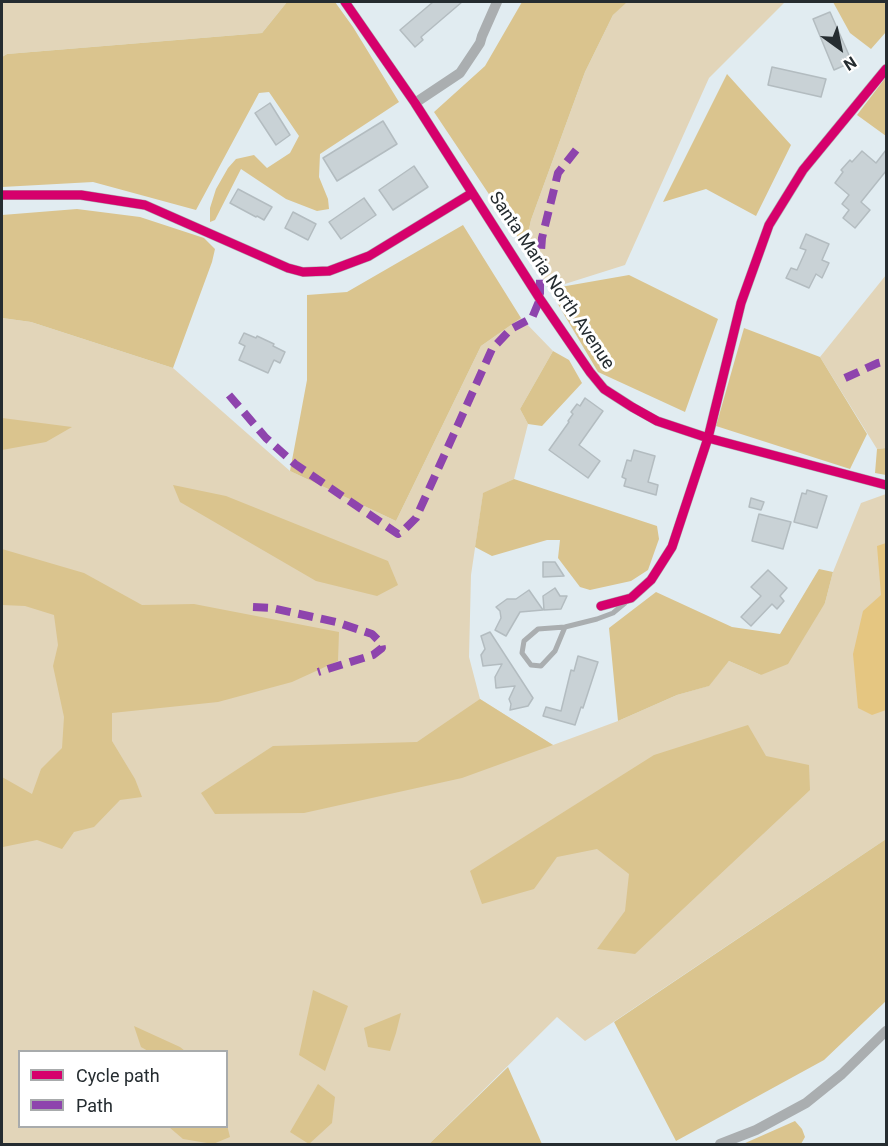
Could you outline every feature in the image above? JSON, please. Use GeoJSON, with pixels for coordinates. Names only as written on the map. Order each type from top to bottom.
{"type":"FeatureCollection","features":[{"type":"Feature","properties":{"kind":"street","name":"Santa Maria North Avenue"},"geometry":{"type":"LineString","coordinates":[[345,2],[415,103],[590,372],[604,389],[657,421],[708,438],[886,485]]}},
{"type":"Feature","properties":{"kind":"street"},"geometry":{"type":"LineString","coordinates":[[415,103],[460,73],[480,44],[497,2]]}},
{"type":"Feature","properties":{"kind":"street"},"geometry":{"type":"LineString","coordinates":[[601,606],[631,598],[651,580],[672,547],[708,438],[741,303],[769,225],[803,170],[886,69]]}},
{"type":"Feature","properties":{"kind":"street"},"geometry":{"type":"LineString","coordinates":[[2,195],[81,195],[145,205],[288,268],[303,272],[329,271],[369,256],[472,193]]}},
{"type":"Feature","properties":{"kind":"street"},"geometry":{"type":"LineString","coordinates":[[720,1144],[756,1130],[806,1102],[842,1074],[886,1031]]}},
{"type":"Feature","properties":{"kind":"lane"},"geometry":{"type":"LineString","coordinates":[[565,627],[555,651],[541,666],[531,665],[522,653],[524,641],[538,629],[565,627],[597,619],[613,613],[631,598]]}},
{"type":"Feature","properties":{"kind":"shaded area"},"geometry":{"type":"Polygon","coordinates":[[[2,2],[287,2],[262,33],[7,54],[2,57],[2,2]]]}},
{"type":"Feature","properties":{"kind":"shaded area"},"geometry":{"type":"Polygon","coordinates":[[[287,2],[335,2],[399,102],[320,154],[319,177],[328,199],[329,209],[317,211],[286,199],[241,169],[215,220],[210,222],[210,208],[216,189],[236,159],[254,155],[267,168],[290,153],[299,136],[269,92],[259,93],[196,210],[93,182],[2,187],[2,57],[7,54],[262,33],[287,2]]]}},
{"type":"Feature","properties":{"kind":"shaded area"},"geometry":{"type":"Polygon","coordinates":[[[522,2],[627,2],[613,15],[585,72],[531,220],[525,248],[434,112],[485,66],[522,2]]]}},
{"type":"Feature","properties":{"kind":"shaded area"},"geometry":{"type":"Polygon","coordinates":[[[625,2],[785,2],[709,78],[625,265],[549,289],[525,248],[531,220],[585,72],[613,15],[625,2]]]}},
{"type":"Feature","properties":{"kind":"shaded area"},"geometry":{"type":"Polygon","coordinates":[[[833,2],[886,2],[886,32],[871,49],[850,33],[833,2]]]}},
{"type":"Feature","properties":{"kind":"shaded area"},"geometry":{"type":"Polygon","coordinates":[[[727,74],[791,145],[756,216],[706,189],[663,202],[727,74]]]}},
{"type":"Feature","properties":{"kind":"shaded area"},"geometry":{"type":"Polygon","coordinates":[[[886,77],[886,136],[857,115],[886,77]]]}},
{"type":"Feature","properties":{"kind":"shaded area"},"geometry":{"type":"Polygon","coordinates":[[[77,209],[140,217],[204,238],[215,249],[173,368],[31,322],[2,318],[2,215],[77,209]]]}},
{"type":"Feature","properties":{"kind":"shaded area"},"geometry":{"type":"Polygon","coordinates":[[[463,225],[521,318],[481,346],[396,521],[290,471],[307,380],[307,295],[347,292],[463,225]]]}},
{"type":"Feature","properties":{"kind":"shaded area"},"geometry":{"type":"Polygon","coordinates":[[[629,275],[718,319],[685,412],[598,372],[549,289],[629,275]]]}},
{"type":"Feature","properties":{"kind":"shaded area"},"geometry":{"type":"Polygon","coordinates":[[[886,275],[886,448],[877,449],[820,357],[886,275]]]}},
{"type":"Feature","properties":{"kind":"shaded area"},"geometry":{"type":"Polygon","coordinates":[[[2,318],[31,322],[173,368],[290,471],[396,521],[481,346],[521,318],[553,351],[520,409],[528,424],[514,479],[483,494],[471,575],[469,657],[480,699],[553,745],[618,721],[677,695],[708,686],[729,661],[761,675],[825,603],[833,572],[861,503],[886,494],[886,839],[585,1041],[557,1017],[429,1144],[2,1144],[2,318]]]}},
{"type":"Feature","properties":{"kind":"shaded area"},"geometry":{"type":"Polygon","coordinates":[[[744,328],[820,357],[867,434],[850,469],[716,426],[744,328]]]}},
{"type":"Feature","properties":{"kind":"shaded area"},"geometry":{"type":"Polygon","coordinates":[[[553,351],[569,360],[582,383],[542,426],[528,424],[520,409],[553,351]]]}},
{"type":"Feature","properties":{"kind":"shaded area"},"geometry":{"type":"Polygon","coordinates":[[[2,418],[72,427],[46,442],[2,450],[2,418]]]}},
{"type":"Feature","properties":{"kind":"shaded area"},"geometry":{"type":"Polygon","coordinates":[[[886,448],[886,475],[875,473],[877,449],[886,448]]]}},
{"type":"Feature","properties":{"kind":"shaded area"},"geometry":{"type":"Polygon","coordinates":[[[514,479],[657,526],[659,539],[648,570],[631,581],[590,590],[580,587],[558,558],[560,540],[547,540],[492,556],[475,547],[483,493],[514,479]]]}},
{"type":"Feature","properties":{"kind":"shaded area"},"geometry":{"type":"Polygon","coordinates":[[[173,485],[226,496],[388,561],[398,585],[377,596],[316,581],[180,502],[173,485]]]}},
{"type":"Feature","properties":{"kind":"shaded area"},"geometry":{"type":"Polygon","coordinates":[[[886,543],[886,710],[872,715],[858,708],[853,654],[863,611],[881,595],[877,546],[886,543]]]}},
{"type":"Feature","properties":{"kind":"shaded area"},"geometry":{"type":"Polygon","coordinates":[[[2,549],[84,573],[142,605],[194,604],[339,632],[338,661],[292,682],[218,702],[112,713],[112,741],[135,779],[142,797],[120,800],[94,827],[74,832],[62,849],[37,840],[3,847],[2,777],[32,794],[41,769],[62,748],[64,717],[53,666],[58,645],[54,615],[25,606],[2,605],[2,549]]]}},
{"type":"Feature","properties":{"kind":"shaded area"},"geometry":{"type":"Polygon","coordinates":[[[819,569],[833,572],[825,603],[788,664],[761,675],[729,661],[709,686],[677,695],[618,721],[609,628],[656,592],[732,627],[780,634],[819,569]]]}},
{"type":"Feature","properties":{"kind":"shaded area"},"geometry":{"type":"Polygon","coordinates":[[[480,699],[553,745],[462,778],[304,813],[215,814],[201,793],[273,746],[417,742],[480,699]]]}},
{"type":"Feature","properties":{"kind":"shaded area"},"geometry":{"type":"Polygon","coordinates":[[[748,725],[766,756],[809,765],[810,790],[635,954],[597,949],[625,911],[629,874],[597,849],[557,857],[534,889],[482,904],[470,871],[654,755],[748,725]]]}},
{"type":"Feature","properties":{"kind":"shaded area"},"geometry":{"type":"Polygon","coordinates":[[[886,839],[886,1001],[824,1060],[676,1141],[614,1022],[886,839]]]}},
{"type":"Feature","properties":{"kind":"shaded area"},"geometry":{"type":"Polygon","coordinates":[[[313,990],[348,1006],[325,1071],[299,1055],[313,990]]]}},
{"type":"Feature","properties":{"kind":"shaded area"},"geometry":{"type":"Polygon","coordinates":[[[401,1013],[390,1051],[368,1047],[364,1028],[401,1013]]]}},
{"type":"Feature","properties":{"kind":"shaded area"},"geometry":{"type":"Polygon","coordinates":[[[134,1026],[184,1050],[146,1050],[141,1047],[134,1026]]]}},
{"type":"Feature","properties":{"kind":"shaded area"},"geometry":{"type":"Polygon","coordinates":[[[508,1067],[542,1144],[429,1144],[508,1067]]]}},
{"type":"Feature","properties":{"kind":"shaded area"},"geometry":{"type":"Polygon","coordinates":[[[318,1084],[335,1097],[332,1123],[309,1144],[290,1132],[318,1084]]]}},
{"type":"Feature","properties":{"kind":"shaded area"},"geometry":{"type":"Polygon","coordinates":[[[795,1121],[805,1137],[801,1144],[743,1144],[795,1121]]]}},
{"type":"Feature","properties":{"kind":"shaded area"},"geometry":{"type":"Polygon","coordinates":[[[170,1128],[228,1128],[230,1137],[213,1144],[183,1139],[170,1128]]]}},
{"type":"Feature","properties":{"kind":"building"},"geometry":{"type":"Polygon","coordinates":[[[433,2],[462,2],[421,37],[423,40],[415,47],[400,30],[433,2]]]}},
{"type":"Feature","properties":{"kind":"building"},"geometry":{"type":"Polygon","coordinates":[[[830,12],[852,62],[834,70],[813,19],[830,12]]]}},
{"type":"Feature","properties":{"kind":"building"},"geometry":{"type":"Polygon","coordinates":[[[772,67],[826,79],[821,97],[768,85],[772,67]]]}},
{"type":"Feature","properties":{"kind":"building"},"geometry":{"type":"Polygon","coordinates":[[[270,103],[290,135],[276,145],[255,113],[270,103]]]}},
{"type":"Feature","properties":{"kind":"building"},"geometry":{"type":"Polygon","coordinates":[[[383,121],[397,144],[337,181],[323,158],[383,121]]]}},
{"type":"Feature","properties":{"kind":"building"},"geometry":{"type":"Polygon","coordinates":[[[886,150],[886,171],[861,202],[870,210],[855,228],[843,218],[849,210],[842,204],[849,195],[835,183],[843,172],[841,170],[862,151],[876,163],[886,150]]]}},
{"type":"Feature","properties":{"kind":"building"},"geometry":{"type":"Polygon","coordinates":[[[414,166],[428,187],[393,210],[379,190],[414,166]]]}},
{"type":"Feature","properties":{"kind":"building"},"geometry":{"type":"Polygon","coordinates":[[[238,189],[272,207],[264,220],[230,203],[238,189]]]}},
{"type":"Feature","properties":{"kind":"building"},"geometry":{"type":"Polygon","coordinates":[[[364,198],[376,215],[341,239],[329,222],[364,198]]]}},
{"type":"Feature","properties":{"kind":"building"},"geometry":{"type":"Polygon","coordinates":[[[293,212],[316,224],[308,240],[285,228],[293,212]]]}},
{"type":"Feature","properties":{"kind":"building"},"geometry":{"type":"Polygon","coordinates":[[[806,234],[829,244],[822,260],[829,263],[822,278],[816,274],[809,288],[786,278],[791,268],[797,270],[806,250],[800,248],[806,234]]]}},
{"type":"Feature","properties":{"kind":"building"},"geometry":{"type":"Polygon","coordinates":[[[244,333],[256,338],[257,336],[285,352],[280,363],[274,360],[268,373],[239,360],[245,346],[239,343],[244,333]]]}},
{"type":"Feature","properties":{"kind":"building"},"geometry":{"type":"Polygon","coordinates":[[[585,398],[603,411],[579,445],[600,461],[588,478],[549,450],[569,422],[573,414],[571,412],[577,404],[580,406],[585,398]]]}},
{"type":"Feature","properties":{"kind":"building"},"geometry":{"type":"Polygon","coordinates":[[[634,450],[655,456],[648,482],[658,485],[656,495],[624,486],[626,479],[622,477],[627,460],[631,461],[634,450]]]}},
{"type":"Feature","properties":{"kind":"building"},"geometry":{"type":"Polygon","coordinates":[[[807,490],[827,496],[817,528],[794,522],[802,493],[806,494],[807,490]]]}},
{"type":"Feature","properties":{"kind":"building"},"geometry":{"type":"Polygon","coordinates":[[[751,498],[764,502],[761,510],[749,507],[751,498]]]}},
{"type":"Feature","properties":{"kind":"building"},"geometry":{"type":"Polygon","coordinates":[[[759,514],[791,522],[783,549],[752,541],[759,514]]]}},
{"type":"Feature","properties":{"kind":"building"},"geometry":{"type":"Polygon","coordinates":[[[543,562],[555,562],[564,576],[543,577],[543,562]]]}},
{"type":"Feature","properties":{"kind":"building"},"geometry":{"type":"Polygon","coordinates":[[[768,570],[787,588],[780,596],[784,601],[777,609],[772,604],[751,626],[741,617],[761,596],[751,587],[768,570]]]}},
{"type":"Feature","properties":{"kind":"building"},"geometry":{"type":"Polygon","coordinates":[[[555,588],[560,596],[567,596],[561,609],[544,610],[543,596],[555,588]]]}},
{"type":"Feature","properties":{"kind":"building"},"geometry":{"type":"Polygon","coordinates":[[[529,590],[543,610],[520,612],[506,636],[495,630],[501,618],[500,611],[496,607],[507,599],[516,599],[529,590]]]}},
{"type":"Feature","properties":{"kind":"building"},"geometry":{"type":"Polygon","coordinates":[[[490,632],[533,698],[528,706],[510,710],[509,699],[515,686],[496,688],[495,677],[502,664],[483,666],[481,655],[485,649],[481,636],[490,632]]]}},
{"type":"Feature","properties":{"kind":"building"},"geometry":{"type":"Polygon","coordinates":[[[578,656],[598,662],[575,725],[543,716],[546,707],[561,711],[571,670],[574,671],[578,656]]]}},
{"type":"Feature","properties":{"kind":"marked path"},"geometry":{"type":"LineString","coordinates":[[229,395],[266,438],[295,464],[398,534],[403,531],[416,518],[492,349],[511,329],[532,318],[540,299],[542,238],[558,173],[580,145]]}},
{"type":"Feature","properties":{"kind":"marked path"},"geometry":{"type":"LineString","coordinates":[[845,378],[886,361]]}},
{"type":"Feature","properties":{"kind":"marked path"},"geometry":{"type":"LineString","coordinates":[[253,607],[272,608],[336,622],[372,634],[381,643],[382,648],[373,655],[318,672]]}},
{"type":"Feature","properties":{"kind":"cycle path"},"geometry":{"type":"LineString","coordinates":[[345,2],[415,103],[540,299],[604,389],[657,421],[708,438],[886,485]]}},
{"type":"Feature","properties":{"kind":"cycle path"},"geometry":{"type":"LineString","coordinates":[[601,606],[631,598],[651,580],[672,547],[708,438],[741,303],[769,225],[803,170],[886,69]]}},
{"type":"Feature","properties":{"kind":"cycle path"},"geometry":{"type":"LineString","coordinates":[[2,195],[81,195],[145,205],[288,268],[303,272],[329,271],[369,256],[472,193]]}}]}
